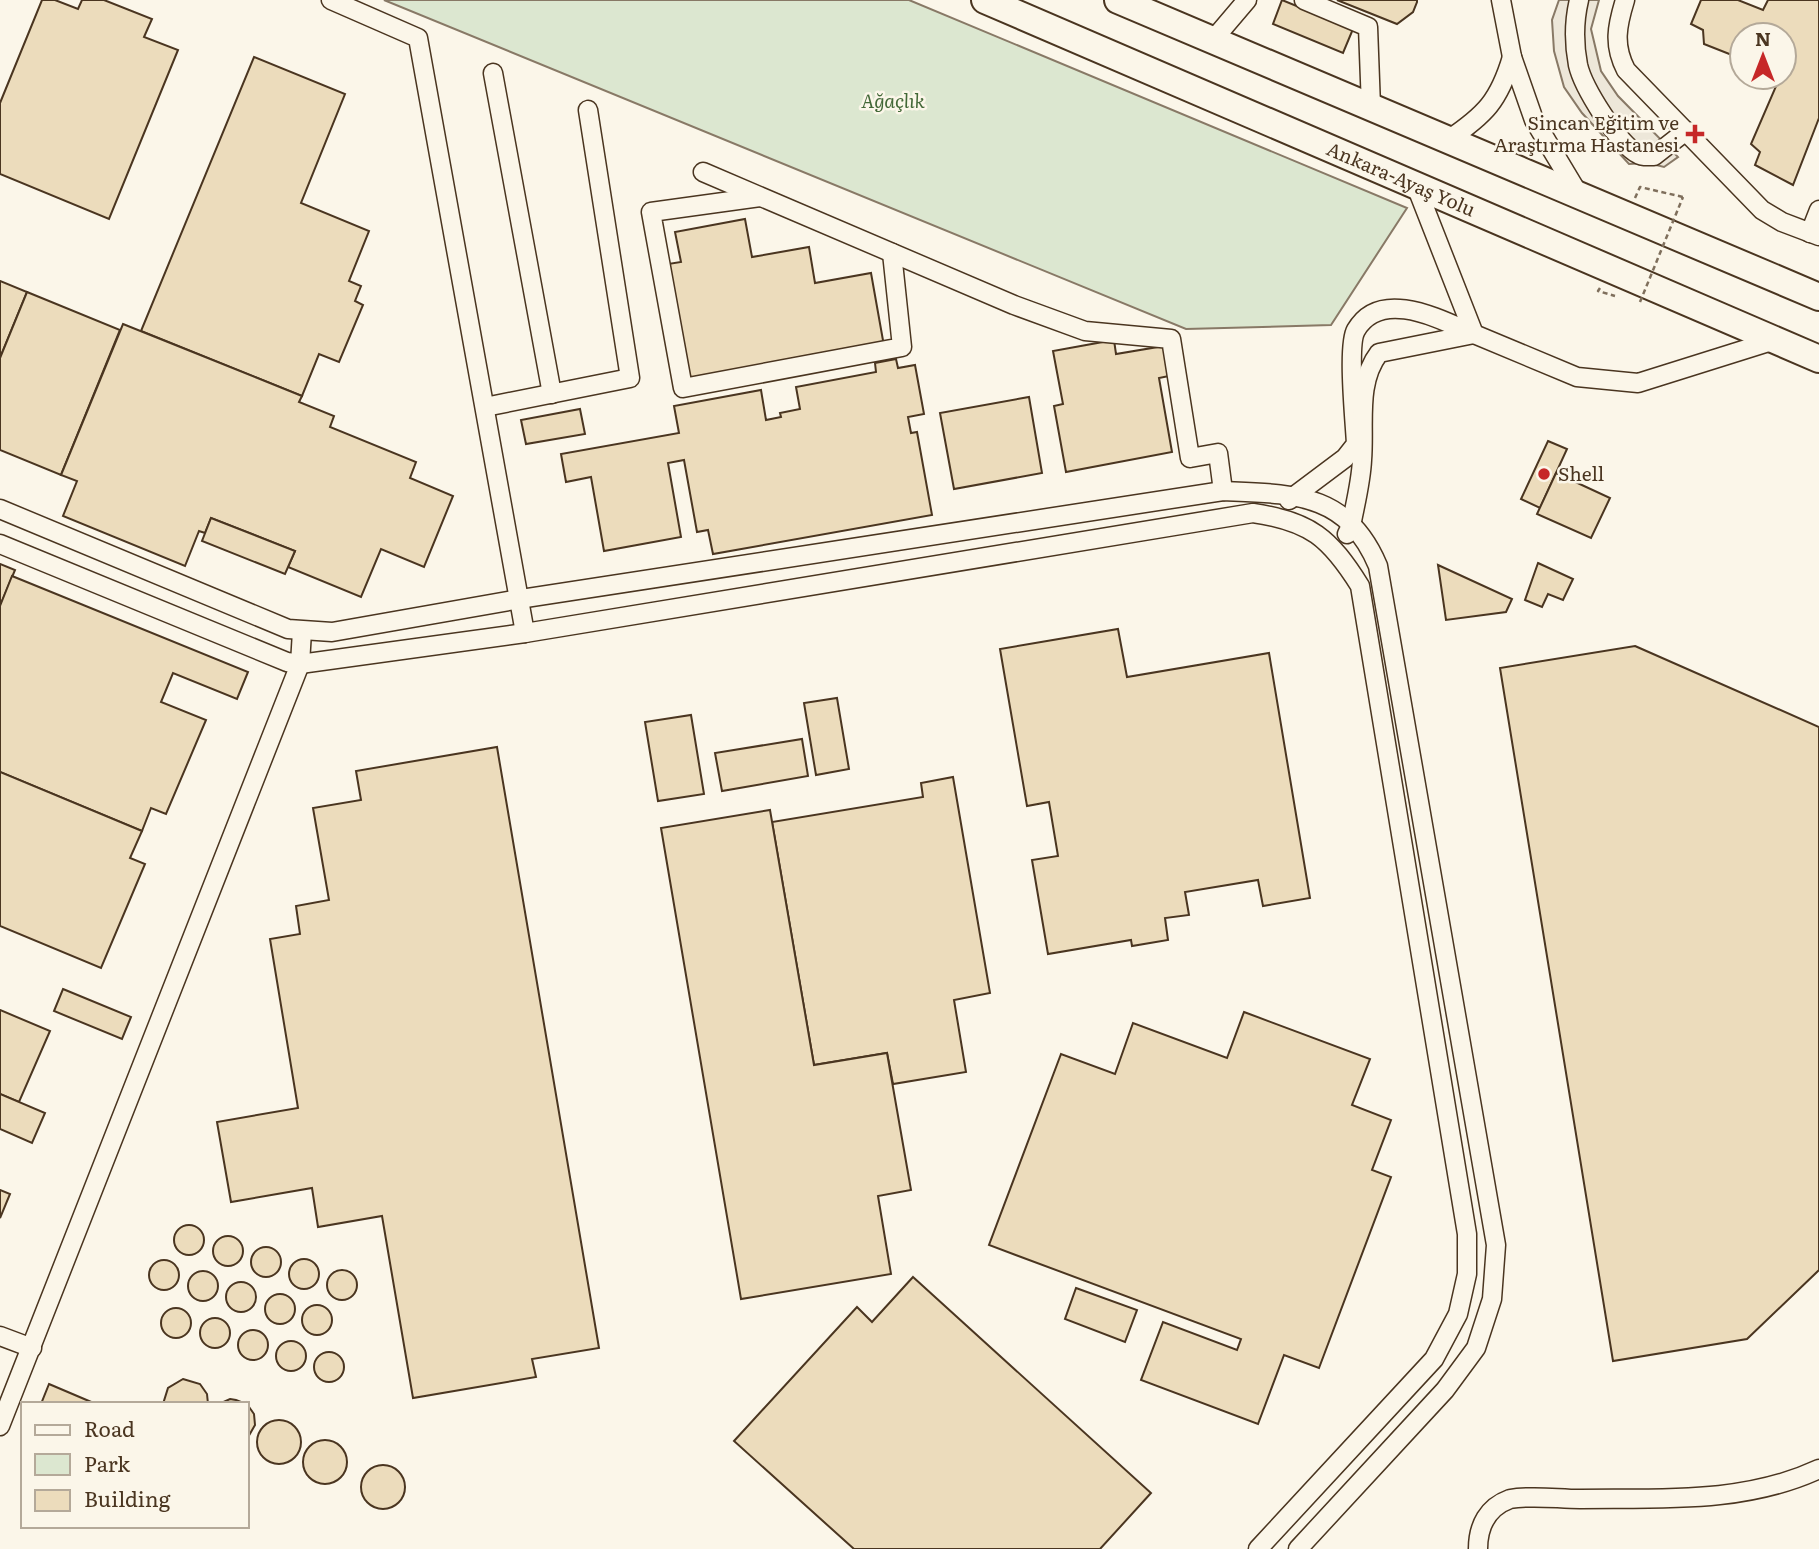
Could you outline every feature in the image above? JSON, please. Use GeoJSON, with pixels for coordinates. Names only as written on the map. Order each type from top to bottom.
{"type":"FeatureCollection","features":[{"type":"Feature","properties":{"kind":"highway","name":"Ankara-Ayaş Yolu"},"geometry":{"type":"LineString","coordinates":[[985,0],[1819,359]]}},
{"type":"Feature","properties":{"kind":"highway"},"geometry":{"type":"LineString","coordinates":[[1118,0],[1819,297]]}},
{"type":"Feature","properties":{"kind":"street"},"geometry":{"type":"LineString","coordinates":[[331,0],[418,38],[525,633]]}},
{"type":"Feature","properties":{"kind":"street"},"geometry":{"type":"LineString","coordinates":[[1213,40],[1247,0]]}},
{"type":"Feature","properties":{"kind":"street"},"geometry":{"type":"LineString","coordinates":[[1304,0],[1368,27],[1371,107]]}},
{"type":"Feature","properties":{"kind":"street"},"geometry":{"type":"LineString","coordinates":[[1501,0],[1512,57],[1534,120],[1579,195]]}},
{"type":"Feature","properties":{"kind":"street"},"geometry":{"type":"LineString","coordinates":[[1579,0],[1575,33],[1578,67],[1596,104],[1625,142],[1639,155],[1654,156],[1686,131]]}},
{"type":"Feature","properties":{"kind":"street"},"geometry":{"type":"LineString","coordinates":[[1624,1],[1616,35],[1619,55],[1626,70],[1762,209],[1782,222],[1815,235],[1819,210]]}},
{"type":"Feature","properties":{"kind":"street"},"geometry":{"type":"LineString","coordinates":[[1448,140],[1488,110],[1499,94],[1512,57]]}},
{"type":"Feature","properties":{"kind":"street"},"geometry":{"type":"LineString","coordinates":[[493,73],[552,394]]}},
{"type":"Feature","properties":{"kind":"street"},"geometry":{"type":"LineString","coordinates":[[485,407],[630,378],[589,110]]}},
{"type":"Feature","properties":{"kind":"street"},"geometry":{"type":"LineString","coordinates":[[703,172],[1014,305],[1084,331],[1171,339],[1190,458],[1218,453],[1223,491]]}},
{"type":"Feature","properties":{"kind":"street"},"geometry":{"type":"LineString","coordinates":[[1416,186],[1474,334]]}},
{"type":"Feature","properties":{"kind":"street"},"geometry":{"type":"LineString","coordinates":[[760,197],[651,212],[683,388],[902,347],[892,253]]}},
{"type":"Feature","properties":{"kind":"street"},"geometry":{"type":"LineString","coordinates":[[1272,516],[1345,458],[1356,444],[1352,351],[1355,331],[1372,314],[1395,308],[1425,313],[1577,377],[1639,383],[1775,340]]}},
{"type":"Feature","properties":{"kind":"street"},"geometry":{"type":"LineString","coordinates":[[1338,551],[1351,526],[1362,461],[1363,407],[1369,366],[1379,353],[1474,334]]}},
{"type":"Feature","properties":{"kind":"street"},"geometry":{"type":"LineString","coordinates":[[0,509],[288,629],[332,632],[520,599],[1223,491],[1296,495],[1331,508],[1367,540],[1378,566],[1496,1245],[1492,1298],[1476,1348],[1445,1390],[1298,1549]]}},
{"type":"Feature","properties":{"kind":"street"},"geometry":{"type":"LineString","coordinates":[[0,544],[286,662],[300,664],[525,633],[1253,513],[1311,528],[1338,551],[1360,586],[1467,1234],[1467,1274],[1458,1314],[1434,1359],[1258,1549]]}},
{"type":"Feature","properties":{"kind":"street"},"geometry":{"type":"LineString","coordinates":[[0,1426],[5,1401],[32,1348],[300,664],[302,631]]}},
{"type":"Feature","properties":{"kind":"street"},"geometry":{"type":"LineString","coordinates":[[0,1336],[32,1348]]}},
{"type":"Feature","properties":{"kind":"street"},"geometry":{"type":"LineString","coordinates":[[1478,1549],[1479,1531],[1489,1511],[1510,1499],[1661,1499],[1724,1495],[1783,1484],[1819,1469]]}},
{"type":"Feature","properties":{"kind":"path"},"geometry":{"type":"LineString","coordinates":[[1640,187],[1684,197],[1640,302]]}},
{"type":"Feature","properties":{"kind":"green space","name":"Ağaçlık"},"geometry":{"type":"Polygon","coordinates":[[[384,0],[909,0],[1407,208],[1331,325],[1186,329],[384,0]]]}},
{"type":"Feature","properties":{"kind":"shaded area"},"geometry":{"type":"Polygon","coordinates":[[[1559,0],[1599,0],[1591,29],[1601,71],[1618,96],[1678,157],[1664,167],[1648,163],[1629,164],[1582,113],[1564,87],[1554,51],[1552,20],[1559,0]]]}},
{"type":"Feature","properties":{"kind":"building"},"geometry":{"type":"Polygon","coordinates":[[[42,0],[55,0],[78,9],[82,0],[104,0],[152,19],[144,37],[178,50],[109,219],[0,174],[0,103],[42,0]]]}},
{"type":"Feature","properties":{"kind":"building"},"geometry":{"type":"Polygon","coordinates":[[[1282,0],[1353,29],[1343,53],[1273,24],[1282,0]]]}},
{"type":"Feature","properties":{"kind":"building"},"geometry":{"type":"Polygon","coordinates":[[[1337,0],[1417,2],[1413,12],[1397,24],[1337,0]]]}},
{"type":"Feature","properties":{"kind":"building"},"geometry":{"type":"Polygon","coordinates":[[[1701,0],[1738,0],[1763,10],[1768,0],[1819,0],[1819,118],[1793,185],[1755,165],[1760,152],[1751,144],[1774,91],[1798,91],[1798,21],[1728,21],[1728,53],[1704,44],[1703,30],[1691,24],[1701,0]]]}},
{"type":"Feature","properties":{"kind":"building"},"geometry":{"type":"Polygon","coordinates":[[[254,57],[345,94],[301,203],[369,231],[349,281],[361,286],[355,301],[363,305],[339,362],[319,354],[302,396],[141,331],[254,57]]]}},
{"type":"Feature","properties":{"kind":"building"},"geometry":{"type":"Polygon","coordinates":[[[745,219],[752,257],[809,247],[815,283],[871,273],[884,346],[690,381],[668,264],[681,262],[675,232],[745,219]]]}},
{"type":"Feature","properties":{"kind":"building"},"geometry":{"type":"Polygon","coordinates":[[[0,281],[27,292],[0,358],[0,281]]]}},
{"type":"Feature","properties":{"kind":"building"},"geometry":{"type":"Polygon","coordinates":[[[27,292],[120,330],[61,475],[0,450],[0,358],[27,292]]]}},
{"type":"Feature","properties":{"kind":"building"},"geometry":{"type":"Polygon","coordinates":[[[123,324],[302,396],[299,402],[334,416],[330,427],[416,462],[410,478],[453,496],[424,567],[381,549],[361,597],[288,567],[295,551],[211,518],[205,533],[199,531],[185,566],[63,516],[77,481],[61,475],[123,324]]]}},
{"type":"Feature","properties":{"kind":"building"},"geometry":{"type":"Polygon","coordinates":[[[1114,340],[1116,354],[1164,346],[1169,376],[1159,378],[1172,452],[1066,472],[1054,406],[1063,404],[1053,351],[1114,340]]]}},
{"type":"Feature","properties":{"kind":"building"},"geometry":{"type":"Polygon","coordinates":[[[896,359],[898,368],[915,365],[924,414],[908,417],[911,433],[917,432],[932,515],[713,554],[708,530],[697,532],[684,460],[668,463],[681,537],[604,551],[591,477],[566,482],[561,454],[679,433],[674,406],[761,390],[766,420],[781,417],[780,413],[800,409],[796,387],[876,372],[875,363],[896,359]]]}},
{"type":"Feature","properties":{"kind":"building"},"geometry":{"type":"Polygon","coordinates":[[[1029,397],[1042,473],[954,489],[940,413],[1029,397]]]}},
{"type":"Feature","properties":{"kind":"building"},"geometry":{"type":"Polygon","coordinates":[[[580,409],[585,434],[526,444],[521,420],[580,409]]]}},
{"type":"Feature","properties":{"kind":"building"},"geometry":{"type":"Polygon","coordinates":[[[1548,441],[1567,449],[1540,508],[1521,499],[1548,441]]]}},
{"type":"Feature","properties":{"kind":"building"},"geometry":{"type":"Polygon","coordinates":[[[1556,473],[1610,498],[1591,538],[1537,514],[1556,473]]]}},
{"type":"Feature","properties":{"kind":"building"},"geometry":{"type":"Polygon","coordinates":[[[211,518],[295,551],[285,574],[202,541],[211,518]]]}},
{"type":"Feature","properties":{"kind":"building"},"geometry":{"type":"Polygon","coordinates":[[[1538,563],[1573,579],[1563,600],[1548,594],[1542,607],[1525,600],[1538,563]]]}},
{"type":"Feature","properties":{"kind":"building"},"geometry":{"type":"Polygon","coordinates":[[[0,564],[15,570],[0,606],[0,564]]]}},
{"type":"Feature","properties":{"kind":"building"},"geometry":{"type":"Polygon","coordinates":[[[1438,565],[1512,599],[1506,612],[1446,620],[1438,565]]]}},
{"type":"Feature","properties":{"kind":"building"},"geometry":{"type":"Polygon","coordinates":[[[12,576],[248,672],[237,699],[173,673],[161,702],[206,720],[166,814],[151,808],[142,831],[0,772],[0,606],[12,576]]]}},
{"type":"Feature","properties":{"kind":"building"},"geometry":{"type":"Polygon","coordinates":[[[1118,629],[1127,677],[1269,653],[1310,898],[1263,906],[1258,880],[1185,892],[1189,915],[1165,918],[1168,940],[1132,946],[1131,940],[1048,954],[1032,860],[1058,856],[1049,802],[1027,806],[1000,649],[1118,629]]]}},
{"type":"Feature","properties":{"kind":"building"},"geometry":{"type":"Polygon","coordinates":[[[1635,646],[1819,727],[1819,1270],[1747,1339],[1613,1361],[1500,668],[1635,646]]]}},
{"type":"Feature","properties":{"kind":"building"},"geometry":{"type":"Polygon","coordinates":[[[837,698],[849,769],[816,775],[804,703],[837,698]]]}},
{"type":"Feature","properties":{"kind":"building"},"geometry":{"type":"Polygon","coordinates":[[[691,715],[704,794],[658,801],[645,722],[691,715]]]}},
{"type":"Feature","properties":{"kind":"building"},"geometry":{"type":"Polygon","coordinates":[[[802,739],[808,776],[722,791],[715,753],[802,739]]]}},
{"type":"Feature","properties":{"kind":"building"},"geometry":{"type":"Polygon","coordinates":[[[497,747],[599,1348],[532,1359],[536,1377],[413,1398],[382,1216],[318,1227],[312,1188],[231,1202],[217,1122],[298,1108],[270,939],[300,934],[296,906],[329,900],[313,808],[361,800],[356,771],[497,747]]]}},
{"type":"Feature","properties":{"kind":"building"},"geometry":{"type":"Polygon","coordinates":[[[0,772],[142,831],[130,858],[145,864],[101,968],[0,926],[0,772]]]}},
{"type":"Feature","properties":{"kind":"building"},"geometry":{"type":"Polygon","coordinates":[[[953,777],[990,993],[954,1000],[966,1072],[893,1084],[887,1053],[814,1065],[772,822],[923,797],[921,783],[953,777]]]}},
{"type":"Feature","properties":{"kind":"building"},"geometry":{"type":"Polygon","coordinates":[[[770,810],[814,1065],[887,1053],[911,1190],[878,1196],[891,1274],[741,1299],[661,828],[770,810]]]}},
{"type":"Feature","properties":{"kind":"building"},"geometry":{"type":"Polygon","coordinates":[[[63,989],[131,1017],[122,1039],[54,1011],[63,989]]]}},
{"type":"Feature","properties":{"kind":"building"},"geometry":{"type":"Polygon","coordinates":[[[0,1010],[50,1031],[19,1102],[0,1094],[0,1010]]]}},
{"type":"Feature","properties":{"kind":"building"},"geometry":{"type":"Polygon","coordinates":[[[1244,1012],[1370,1059],[1352,1105],[1391,1120],[1372,1170],[1391,1177],[1319,1368],[1284,1355],[1258,1424],[1141,1380],[1163,1322],[1237,1350],[1241,1339],[989,1245],[1061,1054],[1115,1074],[1133,1023],[1227,1058],[1244,1012]]]}},
{"type":"Feature","properties":{"kind":"building"},"geometry":{"type":"Polygon","coordinates":[[[0,1094],[45,1113],[32,1143],[0,1129],[0,1094]]]}},
{"type":"Feature","properties":{"kind":"building"},"geometry":{"type":"Polygon","coordinates":[[[0,1190],[10,1194],[0,1218],[0,1190]]]}},
{"type":"Feature","properties":{"kind":"building"},"geometry":{"type":"Polygon","coordinates":[[[189,1225],[200,1229],[204,1240],[200,1251],[189,1255],[178,1251],[174,1240],[178,1229],[189,1225]]]}},
{"type":"Feature","properties":{"kind":"building"},"geometry":{"type":"Polygon","coordinates":[[[228,1236],[239,1240],[243,1251],[239,1262],[228,1266],[217,1262],[213,1251],[217,1240],[228,1236]]]}},
{"type":"Feature","properties":{"kind":"building"},"geometry":{"type":"Polygon","coordinates":[[[266,1247],[277,1251],[281,1262],[277,1273],[266,1277],[255,1273],[251,1262],[255,1251],[266,1247]]]}},
{"type":"Feature","properties":{"kind":"building"},"geometry":{"type":"Polygon","coordinates":[[[304,1259],[315,1263],[319,1274],[315,1285],[304,1289],[293,1285],[289,1274],[293,1263],[304,1259]]]}},
{"type":"Feature","properties":{"kind":"building"},"geometry":{"type":"Polygon","coordinates":[[[164,1260],[175,1264],[179,1275],[175,1286],[164,1290],[153,1286],[149,1275],[153,1264],[164,1260]]]}},
{"type":"Feature","properties":{"kind":"building"},"geometry":{"type":"Polygon","coordinates":[[[342,1270],[353,1274],[357,1285],[353,1296],[342,1300],[331,1296],[327,1285],[331,1274],[342,1270]]]}},
{"type":"Feature","properties":{"kind":"building"},"geometry":{"type":"Polygon","coordinates":[[[203,1271],[214,1275],[218,1286],[214,1297],[203,1301],[192,1297],[188,1286],[192,1275],[203,1271]]]}},
{"type":"Feature","properties":{"kind":"building"},"geometry":{"type":"Polygon","coordinates":[[[913,1277],[1151,1493],[1100,1549],[854,1549],[734,1441],[857,1307],[872,1322],[913,1277]]]}},
{"type":"Feature","properties":{"kind":"building"},"geometry":{"type":"Polygon","coordinates":[[[241,1282],[252,1286],[256,1297],[252,1308],[241,1312],[230,1308],[226,1297],[230,1286],[241,1282]]]}},
{"type":"Feature","properties":{"kind":"building"},"geometry":{"type":"Polygon","coordinates":[[[1076,1288],[1137,1310],[1125,1342],[1065,1319],[1076,1288]]]}},
{"type":"Feature","properties":{"kind":"building"},"geometry":{"type":"Polygon","coordinates":[[[280,1294],[291,1298],[295,1309],[291,1320],[280,1324],[269,1320],[265,1309],[269,1298],[280,1294]]]}},
{"type":"Feature","properties":{"kind":"building"},"geometry":{"type":"Polygon","coordinates":[[[317,1305],[328,1309],[332,1320],[328,1331],[317,1335],[306,1331],[302,1320],[306,1309],[317,1305]]]}},
{"type":"Feature","properties":{"kind":"building"},"geometry":{"type":"Polygon","coordinates":[[[176,1308],[187,1312],[191,1323],[187,1334],[176,1338],[165,1334],[161,1323],[165,1312],[176,1308]]]}},
{"type":"Feature","properties":{"kind":"building"},"geometry":{"type":"Polygon","coordinates":[[[215,1318],[226,1322],[230,1333],[226,1344],[215,1348],[204,1344],[200,1333],[204,1322],[215,1318]]]}},
{"type":"Feature","properties":{"kind":"building"},"geometry":{"type":"Polygon","coordinates":[[[253,1330],[264,1334],[268,1345],[264,1356],[253,1360],[242,1356],[238,1345],[242,1334],[253,1330]]]}},
{"type":"Feature","properties":{"kind":"building"},"geometry":{"type":"Polygon","coordinates":[[[291,1341],[302,1345],[306,1356],[302,1367],[291,1371],[280,1367],[276,1356],[280,1345],[291,1341]]]}},
{"type":"Feature","properties":{"kind":"building"},"geometry":{"type":"Polygon","coordinates":[[[329,1352],[340,1356],[344,1367],[340,1378],[329,1382],[318,1378],[314,1367],[318,1356],[329,1352]]]}},
{"type":"Feature","properties":{"kind":"building"},"geometry":{"type":"Polygon","coordinates":[[[183,1379],[200,1384],[207,1394],[208,1402],[164,1402],[168,1388],[183,1379]]]}},
{"type":"Feature","properties":{"kind":"building"},"geometry":{"type":"Polygon","coordinates":[[[49,1384],[91,1402],[42,1402],[49,1384]]]}},
{"type":"Feature","properties":{"kind":"building"},"geometry":{"type":"Polygon","coordinates":[[[248,1405],[254,1414],[255,1425],[248,1437],[248,1405]]]}},
{"type":"Feature","properties":{"kind":"building"},"geometry":{"type":"Polygon","coordinates":[[[279,1420],[288,1421],[295,1426],[300,1433],[300,1451],[295,1458],[288,1463],[279,1464],[270,1463],[263,1458],[258,1451],[257,1442],[258,1433],[263,1426],[270,1421],[279,1420]]]}},
{"type":"Feature","properties":{"kind":"building"},"geometry":{"type":"Polygon","coordinates":[[[325,1440],[334,1441],[341,1446],[346,1453],[346,1471],[341,1478],[334,1483],[325,1484],[316,1483],[309,1478],[304,1471],[303,1462],[304,1453],[309,1446],[316,1441],[325,1440]]]}},
{"type":"Feature","properties":{"kind":"building"},"geometry":{"type":"Polygon","coordinates":[[[383,1465],[392,1466],[399,1471],[404,1478],[404,1496],[399,1503],[392,1508],[383,1509],[374,1508],[367,1503],[362,1496],[361,1487],[362,1478],[367,1471],[374,1466],[383,1465]]]}},
{"type":"Feature","properties":{"kind":"place","name":"Sincan Eğitim ve Araştırma Hastanesi"},"geometry":{"type":"Point","coordinates":[1695,134]}},
{"type":"Feature","properties":{"kind":"place","name":"Shell"},"geometry":{"type":"Point","coordinates":[1544,474]}}]}
